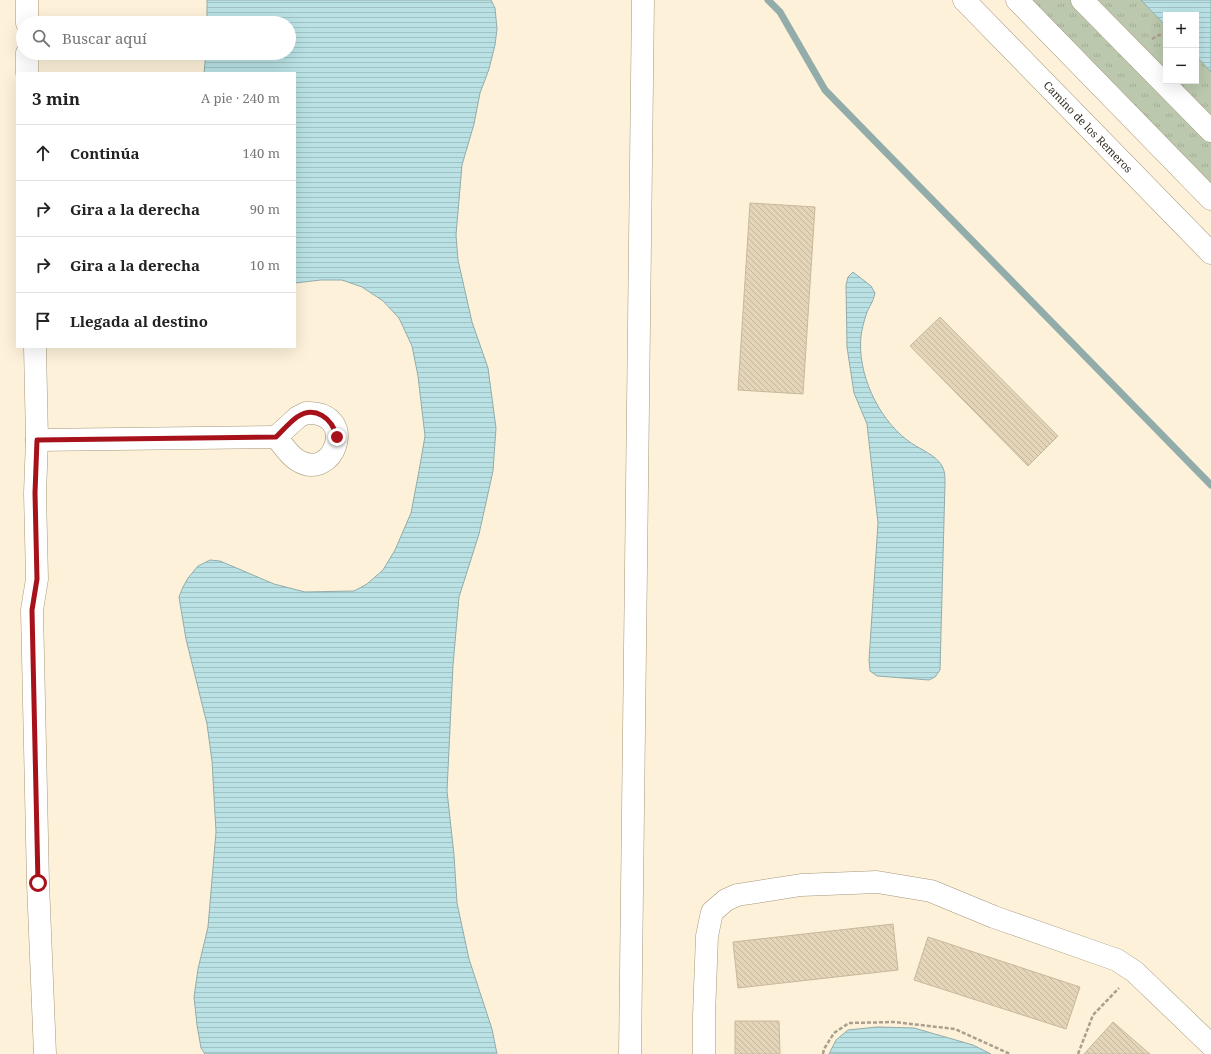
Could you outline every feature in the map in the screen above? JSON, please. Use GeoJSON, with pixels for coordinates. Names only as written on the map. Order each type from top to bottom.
{"type":"FeatureCollection","features":[{"type":"Feature","properties":{"kind":"street"},"geometry":{"type":"LineString","coordinates":[[27,0],[27,16]]}},
{"type":"Feature","properties":{"kind":"street"},"geometry":{"type":"LineString","coordinates":[[630,1054],[643,0]]}},
{"type":"Feature","properties":{"kind":"street","name":"Camino de los Remeros"},"geometry":{"type":"LineString","coordinates":[[964,0],[1211,253]]}},
{"type":"Feature","properties":{"kind":"street"},"geometry":{"type":"LineString","coordinates":[[1017,0],[1211,199]]}},
{"type":"Feature","properties":{"kind":"street"},"geometry":{"type":"LineString","coordinates":[[1082,0],[1211,131]]}},
{"type":"Feature","properties":{"kind":"street"},"geometry":{"type":"LineString","coordinates":[[27,60],[27,72]]}},
{"type":"Feature","properties":{"kind":"street"},"geometry":{"type":"LineString","coordinates":[[35,348],[37,440],[35,493],[37,579],[32,610],[38,883],[45,1054]]}},
{"type":"Feature","properties":{"kind":"street"},"geometry":{"type":"LineString","coordinates":[[37,440],[276,437]]}},
{"type":"Feature","properties":{"kind":"street"},"geometry":{"type":"LineString","coordinates":[[704,1054],[707,936],[712,912],[726,900],[737,895],[801,885],[877,882],[931,891],[994,917],[1117,960],[1136,972],[1211,1045]]}},
{"type":"Feature","properties":{"kind":"path"},"geometry":{"type":"LineString","coordinates":[[1150,39],[1163,35]]}},
{"type":"Feature","properties":{"kind":"path"},"geometry":{"type":"LineString","coordinates":[[1078,1054],[1093,1015],[1136,972]]}},
{"type":"Feature","properties":{"kind":"path"},"geometry":{"type":"LineString","coordinates":[[823,1054],[824,1049],[834,1033],[849,1023],[894,1022],[954,1029],[1010,1054]]}},
{"type":"Feature","properties":{"kind":"green space"},"geometry":{"type":"Polygon","coordinates":[[[1032,0],[1141,0],[1163,23],[1163,84],[1199,84],[1199,59],[1211,72],[1211,184],[1032,0]]]}},
{"type":"Feature","properties":{"kind":"water"},"geometry":{"type":"Polygon","coordinates":[[[207,0],[491,0],[495,8],[497,29],[495,45],[489,69],[480,93],[474,124],[462,165],[456,235],[458,260],[472,322],[488,368],[496,428],[493,471],[479,534],[459,597],[453,665],[447,791],[454,855],[457,903],[469,959],[492,1029],[497,1054],[205,1054],[201,1048],[194,997],[198,969],[208,927],[216,832],[212,761],[207,724],[186,639],[179,597],[188,578],[198,566],[210,560],[220,561],[274,584],[305,592],[354,591],[367,584],[383,570],[395,550],[411,513],[425,436],[418,376],[412,346],[399,318],[383,301],[362,287],[342,280],[321,280],[296,283],[296,72],[204,72],[205,60],[296,60],[296,16],[207,16],[207,0]]]}},
{"type":"Feature","properties":{"kind":"water"},"geometry":{"type":"Polygon","coordinates":[[[1141,0],[1211,0],[1211,72],[1199,59],[1199,12],[1163,12],[1163,23],[1141,0]]]}},
{"type":"Feature","properties":{"kind":"water"},"geometry":{"type":"Polygon","coordinates":[[[853,272],[871,286],[875,293],[866,315],[861,336],[862,365],[872,394],[887,420],[897,431],[907,440],[937,459],[945,473],[940,670],[935,677],[929,680],[877,676],[870,671],[869,660],[878,523],[867,424],[854,393],[847,347],[846,285],[848,277],[853,272]]]}},
{"type":"Feature","properties":{"kind":"water"},"geometry":{"type":"Polygon","coordinates":[[[877,1027],[914,1028],[973,1045],[991,1054],[829,1054],[836,1040],[848,1030],[877,1027]]]}},
{"type":"Feature","properties":{"kind":"building"},"geometry":{"type":"Polygon","coordinates":[[[750,203],[815,207],[803,394],[738,390],[750,203]]]}},
{"type":"Feature","properties":{"kind":"building"},"geometry":{"type":"Polygon","coordinates":[[[940,317],[1058,436],[1028,466],[910,346],[940,317]]]}},
{"type":"Feature","properties":{"kind":"building"},"geometry":{"type":"Polygon","coordinates":[[[893,924],[898,970],[738,988],[733,942],[893,924]]]}},
{"type":"Feature","properties":{"kind":"building"},"geometry":{"type":"Polygon","coordinates":[[[928,937],[1080,987],[1066,1029],[914,980],[928,937]]]}},
{"type":"Feature","properties":{"kind":"building"},"geometry":{"type":"Polygon","coordinates":[[[735,1021],[779,1021],[780,1054],[735,1054],[735,1021]]]}},
{"type":"Feature","properties":{"kind":"building"},"geometry":{"type":"Polygon","coordinates":[[[1113,1022],[1150,1054],[1084,1054],[1113,1022]]]}},
{"type":"Feature","properties":{"kind":"waterway"},"geometry":{"type":"LineString","coordinates":[[768,0],[780,12],[825,90],[1211,485]]}},
{"type":"Feature","properties":{"kind":"route"},"geometry":{"type":"LineString","coordinates":[[38,883],[32,610],[37,579],[35,493],[37,440],[276,437],[291,422],[306,413],[314,413],[323,416],[330,421],[335,428],[337,437]]}}]}
